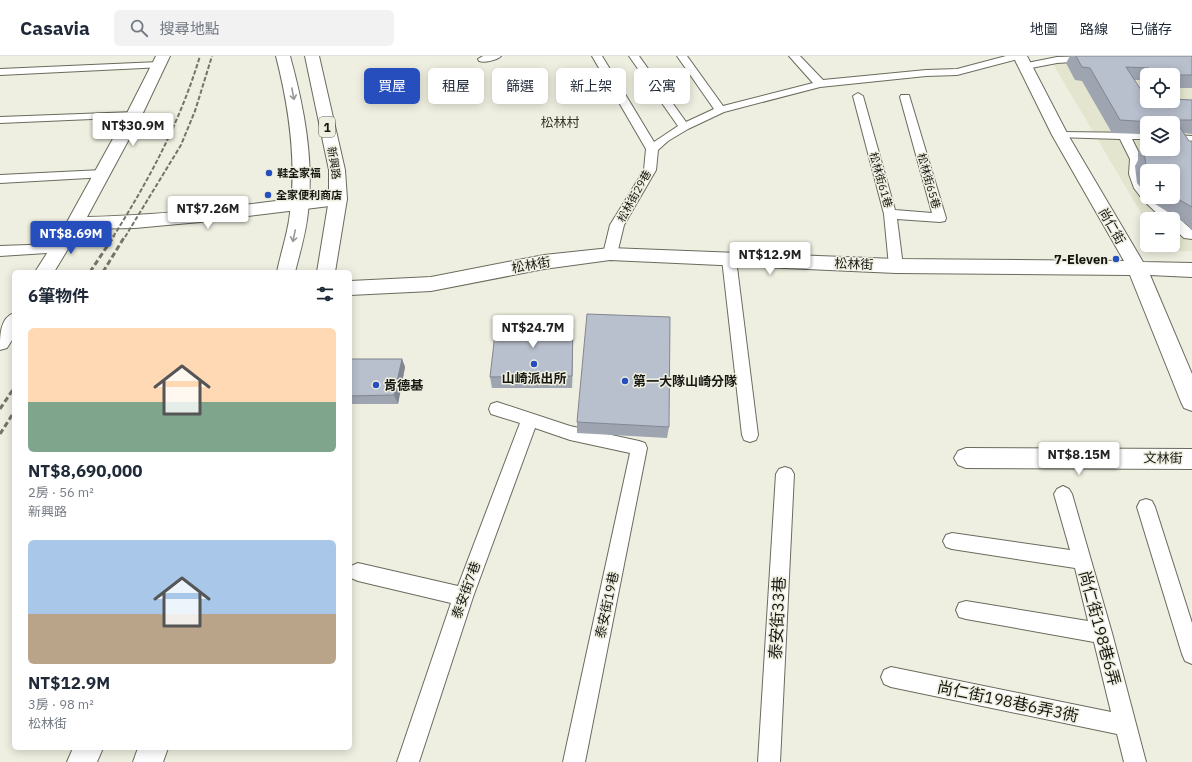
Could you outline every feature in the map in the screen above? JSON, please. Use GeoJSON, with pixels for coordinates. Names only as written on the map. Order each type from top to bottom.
{"type":"FeatureCollection","features":[{"type":"Feature","properties":{"kind":"street"},"geometry":{"type":"LineString","coordinates":[[283,56],[293,93],[302,170],[300,204],[286,270]]}},
{"type":"Feature","properties":{"kind":"street","name":"新興路"},"geometry":{"type":"LineString","coordinates":[[312,56],[337,170],[338,199],[326,270]]}},
{"type":"Feature","properties":{"kind":"street","name":"尚仁街"},"geometry":{"type":"LineString","coordinates":[[1022,59],[1060,135],[1137,268],[1177,362],[1192,402]]}},
{"type":"Feature","properties":{"kind":"street"},"geometry":{"type":"LineString","coordinates":[[45,270],[57,249],[75,223],[134,115],[161,60]]}},
{"type":"Feature","properties":{"kind":"street"},"geometry":{"type":"LineString","coordinates":[[75,223],[135,222],[338,199]]}},
{"type":"Feature","properties":{"kind":"street","name":"松林街"},"geometry":{"type":"LineString","coordinates":[[352,288],[431,284],[544,262],[610,254],[896,266],[1137,268],[1192,270]]}},
{"type":"Feature","properties":{"kind":"street"},"geometry":{"type":"LineString","coordinates":[[0,342],[12,323]]}},
{"type":"Feature","properties":{"kind":"street","name":"文林街"},"geometry":{"type":"LineString","coordinates":[[966,458],[1192,459]]}},
{"type":"Feature","properties":{"kind":"street"},"geometry":{"type":"LineString","coordinates":[[82,762],[87,750]]}},
{"type":"Feature","properties":{"kind":"street"},"geometry":{"type":"LineString","coordinates":[[148,762],[152,750]]}},
{"type":"Feature","properties":{"kind":"lane"},"geometry":{"type":"LineString","coordinates":[[483,58],[496,56]]}},
{"type":"Feature","properties":{"kind":"lane"},"geometry":{"type":"LineString","coordinates":[[597,56],[652,149],[664,139],[684,127],[720,110],[820,84],[926,73],[957,72],[1022,59],[1056,60],[1100,58]]}},
{"type":"Feature","properties":{"kind":"lane"},"geometry":{"type":"LineString","coordinates":[[634,56],[684,127]]}},
{"type":"Feature","properties":{"kind":"lane"},"geometry":{"type":"LineString","coordinates":[[682,56],[720,110]]}},
{"type":"Feature","properties":{"kind":"lane"},"geometry":{"type":"LineString","coordinates":[[794,56],[820,84]]}},
{"type":"Feature","properties":{"kind":"lane"},"geometry":{"type":"LineString","coordinates":[[0,72],[161,60]]}},
{"type":"Feature","properties":{"kind":"lane","name":"松林街61巷"},"geometry":{"type":"LineString","coordinates":[[858,96],[890,214],[896,266]]}},
{"type":"Feature","properties":{"kind":"lane","name":"松林街65巷"},"geometry":{"type":"LineString","coordinates":[[890,214],[940,218],[905,97]]}},
{"type":"Feature","properties":{"kind":"lane"},"geometry":{"type":"LineString","coordinates":[[0,120],[134,115]]}},
{"type":"Feature","properties":{"kind":"lane"},"geometry":{"type":"LineString","coordinates":[[1060,135],[1140,136]]}},
{"type":"Feature","properties":{"kind":"lane"},"geometry":{"type":"LineString","coordinates":[[1124,135],[1131,152],[1136,159],[1133,170],[1136,182],[1140,187]]}},
{"type":"Feature","properties":{"kind":"lane"},"geometry":{"type":"LineString","coordinates":[[1180,138],[1192,139]]}},
{"type":"Feature","properties":{"kind":"lane","name":"松林街29巷"},"geometry":{"type":"LineString","coordinates":[[610,254],[617,225],[650,170],[652,149]]}},
{"type":"Feature","properties":{"kind":"lane"},"geometry":{"type":"LineString","coordinates":[[0,179],[102,174]]}},
{"type":"Feature","properties":{"kind":"lane"},"geometry":{"type":"LineString","coordinates":[[1155,204],[1163,212]]}},
{"type":"Feature","properties":{"kind":"lane"},"geometry":{"type":"LineString","coordinates":[[1180,228],[1188,235],[1192,235]]}},
{"type":"Feature","properties":{"kind":"lane"},"geometry":{"type":"LineString","coordinates":[[0,251],[57,249]]}},
{"type":"Feature","properties":{"kind":"lane"},"geometry":{"type":"LineString","coordinates":[[729,259],[750,435]]}},
{"type":"Feature","properties":{"kind":"lane"},"geometry":{"type":"LineString","coordinates":[[497,408],[530,419]]}},
{"type":"Feature","properties":{"kind":"lane","name":"泰安街19巷"},"geometry":{"type":"LineString","coordinates":[[530,419],[570,433],[639,448],[574,762]]}},
{"type":"Feature","properties":{"kind":"lane","name":"泰安街7巷"},"geometry":{"type":"LineString","coordinates":[[408,762],[463,598],[530,419]]}},
{"type":"Feature","properties":{"kind":"lane","name":"泰安街33巷"},"geometry":{"type":"LineString","coordinates":[[769,762],[785,474]]}},
{"type":"Feature","properties":{"kind":"lane","name":"尚仁街198巷6弄"},"geometry":{"type":"LineString","coordinates":[[1062,494],[1102,633],[1134,762]]}},
{"type":"Feature","properties":{"kind":"lane"},"geometry":{"type":"LineString","coordinates":[[1146,507],[1192,654]]}},
{"type":"Feature","properties":{"kind":"lane"},"geometry":{"type":"LineString","coordinates":[[952,541],[1082,560]]}},
{"type":"Feature","properties":{"kind":"lane"},"geometry":{"type":"LineString","coordinates":[[358,572],[463,598]]}},
{"type":"Feature","properties":{"kind":"lane"},"geometry":{"type":"LineString","coordinates":[[966,610],[1061,628],[1102,633]]}},
{"type":"Feature","properties":{"kind":"lane","name":"尚仁街198巷6弄3衖"},"geometry":{"type":"LineString","coordinates":[[891,676],[1125,725]]}},
{"type":"Feature","properties":{"kind":"shaded area"},"geometry":{"type":"Polygon","coordinates":[[[1070,56],[1192,56],[1192,251],[1180,251],[1180,212],[1140,212],[1053,64],[1060,57],[1070,56]]]}},
{"type":"Feature","properties":{"kind":"building"},"geometry":{"type":"Polygon","coordinates":[[[1076,56],[1192,56],[1192,75],[1180,75],[1180,68],[1126,67],[1140,88],[1140,108],[1180,108],[1180,99],[1192,100],[1192,120],[1180,120],[1180,116],[1140,116],[1140,121],[1120,120],[1090,68],[1082,67],[1076,56]]]}},
{"type":"Feature","properties":{"kind":"building"},"geometry":{"type":"Polygon","coordinates":[[[1180,128],[1189,141],[1192,141],[1192,207],[1180,200],[1180,164],[1146,164],[1144,156],[1180,156],[1180,128]]]}},
{"type":"Feature","properties":{"kind":"building","name":"第一大隊山崎分隊"},"geometry":{"type":"Polygon","coordinates":[[[587,314],[670,317],[669,427],[577,422],[587,314]]]}},
{"type":"Feature","properties":{"kind":"building","name":"山崎派出所"},"geometry":{"type":"Polygon","coordinates":[[[515,317],[559,317],[558,328],[573,328],[572,376],[490,377],[496,325],[514,325],[515,317]]]}},
{"type":"Feature","properties":{"kind":"building","name":"肯德基"},"geometry":{"type":"Polygon","coordinates":[[[352,359],[402,359],[394,395],[352,396],[352,359]]]}},
{"type":"Feature","properties":{"kind":"railway"},"geometry":{"type":"LineString","coordinates":[[113,237],[152,171],[163,149],[183,104],[200,56]]}},
{"type":"Feature","properties":{"kind":"railway"},"geometry":{"type":"LineString","coordinates":[[125,237],[181,145],[195,111],[212,56]]}},
{"type":"Feature","properties":{"kind":"railway"},"geometry":{"type":"LineString","coordinates":[[91,270],[114,236]]}},
{"type":"Feature","properties":{"kind":"railway"},"geometry":{"type":"LineString","coordinates":[[104,270],[125,236]]}},
{"type":"Feature","properties":{"kind":"railway"},"geometry":{"type":"LineString","coordinates":[[0,409],[12,391]]}},
{"type":"Feature","properties":{"kind":"railway"},"geometry":{"type":"LineString","coordinates":[[0,434],[12,415]]}},
{"type":"Feature","properties":{"kind":"place","name":"鞋全家福"},"geometry":{"type":"Point","coordinates":[269,173]}},
{"type":"Feature","properties":{"kind":"place","name":"全家便利商店"},"geometry":{"type":"Point","coordinates":[268,195]}},
{"type":"Feature","properties":{"kind":"place","name":"7-Eleven"},"geometry":{"type":"Point","coordinates":[1116,259]}},
{"type":"Feature","properties":{"kind":"place","name":"山崎派出所"},"geometry":{"type":"Point","coordinates":[534,364]}},
{"type":"Feature","properties":{"kind":"place","name":"第一大隊山崎分隊"},"geometry":{"type":"Point","coordinates":[625,381]}},
{"type":"Feature","properties":{"kind":"place","name":"肯德基"},"geometry":{"type":"Point","coordinates":[376,385]}},
{"type":"Feature","properties":{"kind":"district","name":"松林村"},"geometry":{"type":"Point","coordinates":[560,122]}}]}
